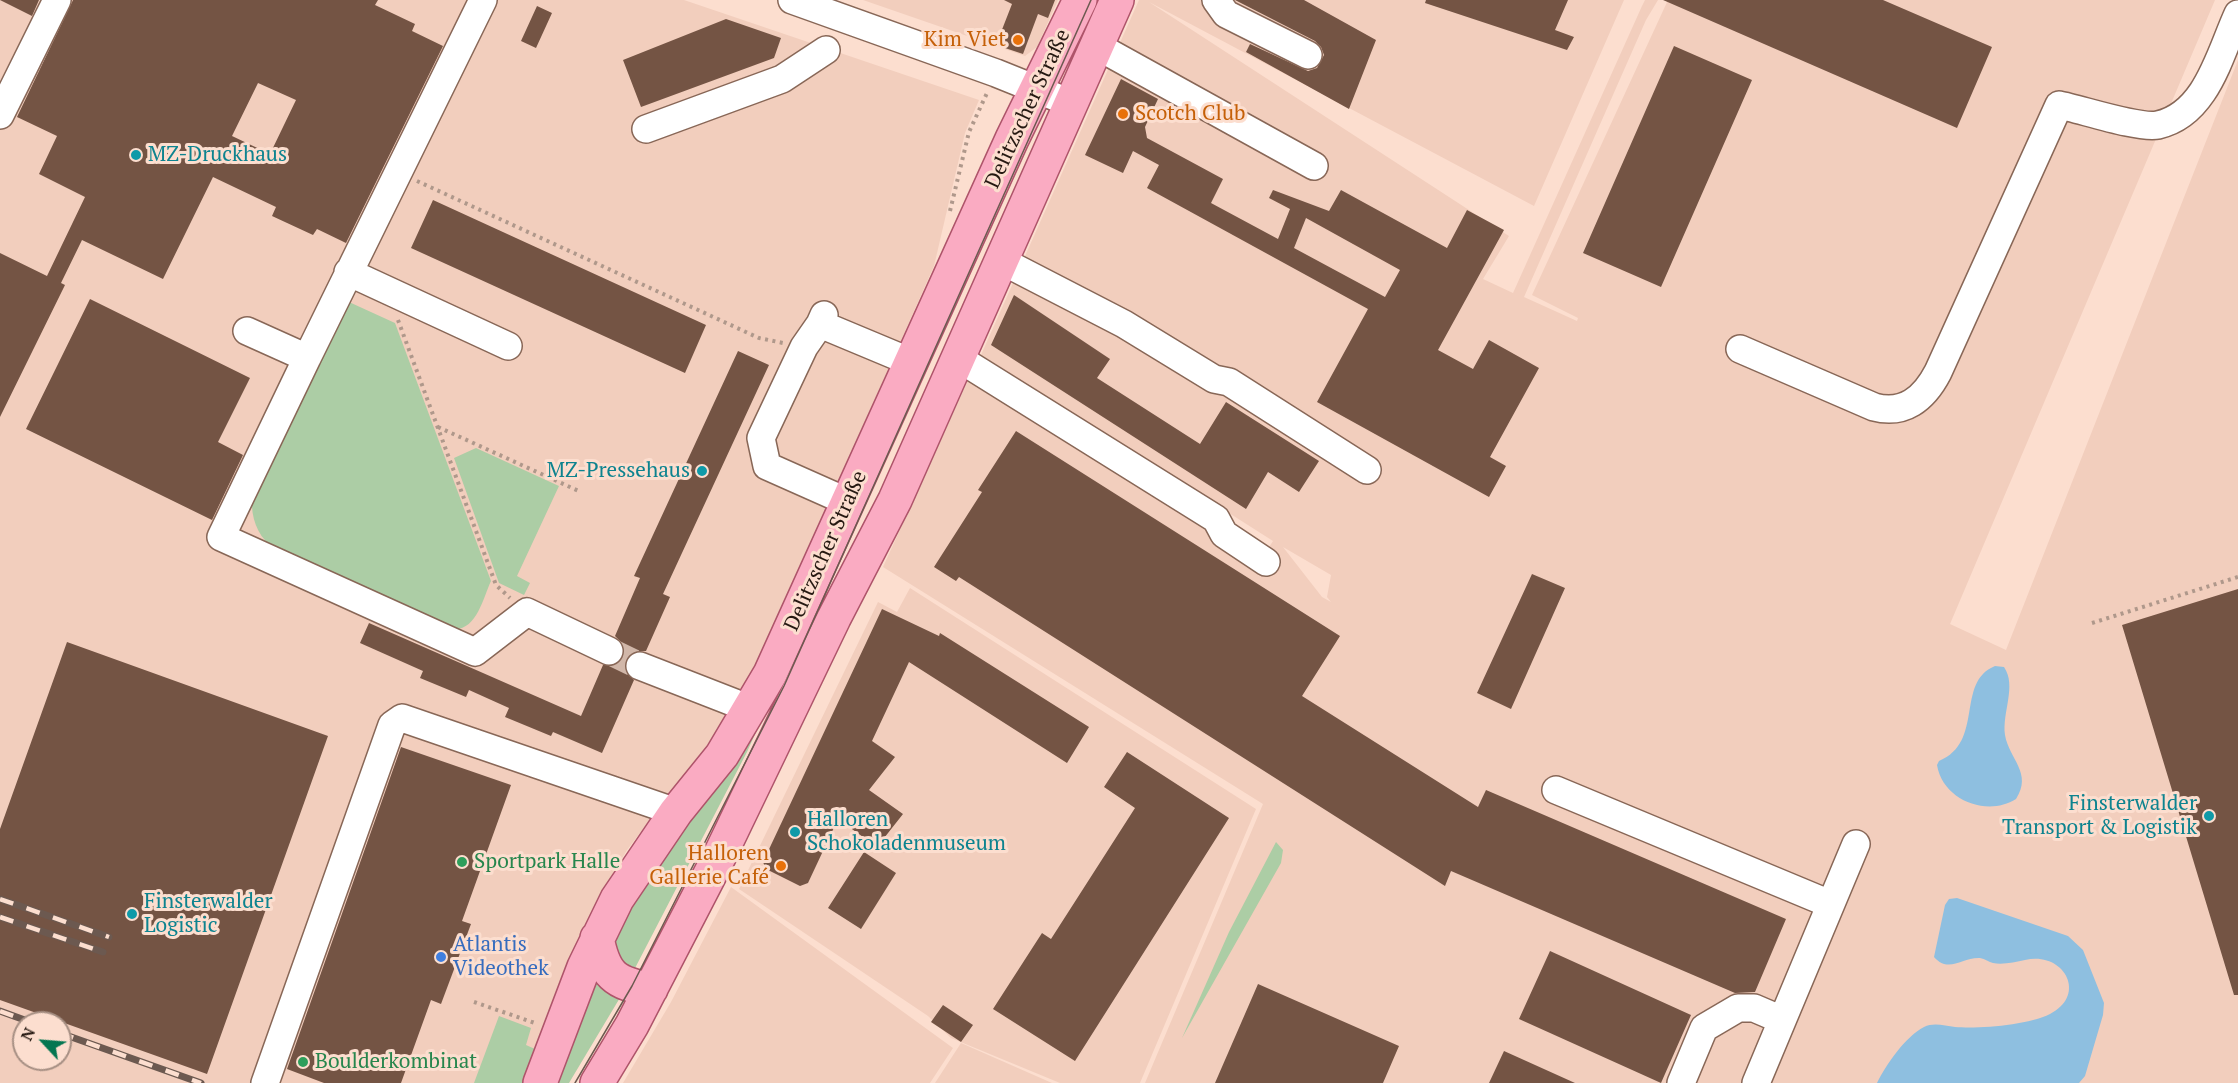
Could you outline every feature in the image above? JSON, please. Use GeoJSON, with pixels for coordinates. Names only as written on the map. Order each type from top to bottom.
{"type":"FeatureCollection","features":[{"type":"Feature","properties":{"kind":"main road","name":"Delitzscher Straße"},"geometry":{"type":"LineString","coordinates":[[540,1083],[597,938],[639,863],[722,755],[750,712],[770,674],[1036,89],[1080,0]]}},
{"type":"Feature","properties":{"kind":"main road","name":"Delitzscher Straße"},"geometry":{"type":"LineString","coordinates":[[597,1083],[651,989],[891,509],[1117,0]]}},
{"type":"Feature","properties":{"kind":"main road"},"geometry":{"type":"LineString","coordinates":[[597,938],[603,963],[610,974],[620,981],[651,989]]}},
{"type":"Feature","properties":{"kind":"street"},"geometry":{"type":"LineString","coordinates":[[0,115],[57,0]]}},
{"type":"Feature","properties":{"kind":"street"},"geometry":{"type":"LineString","coordinates":[[483,0],[348,272],[221,537],[475,652],[527,612],[609,651]]}},
{"type":"Feature","properties":{"kind":"street"},"geometry":{"type":"LineString","coordinates":[[792,0],[996,73],[1072,104]]}},
{"type":"Feature","properties":{"kind":"street"},"geometry":{"type":"LineString","coordinates":[[1216,0],[1226,14],[1308,55]]}},
{"type":"Feature","properties":{"kind":"street"},"geometry":{"type":"LineString","coordinates":[[1740,349],[1874,407],[1890,411],[1904,408],[1930,387],[1938,372],[2059,105],[2157,125],[2179,116],[2200,99],[2238,14]]}},
{"type":"Feature","properties":{"kind":"street"},"geometry":{"type":"LineString","coordinates":[[1097,46],[1314,166]]}},
{"type":"Feature","properties":{"kind":"street"},"geometry":{"type":"LineString","coordinates":[[646,129],[782,79],[826,50]]}},
{"type":"Feature","properties":{"kind":"street"},"geometry":{"type":"LineString","coordinates":[[1002,261],[1124,324],[1214,378],[1228,382],[1367,470]]}},
{"type":"Feature","properties":{"kind":"street"},"geometry":{"type":"LineString","coordinates":[[348,272],[508,346]]}},
{"type":"Feature","properties":{"kind":"street"},"geometry":{"type":"LineString","coordinates":[[848,502],[767,466],[761,438],[804,347],[822,319],[911,362]]}},
{"type":"Feature","properties":{"kind":"street"},"geometry":{"type":"LineString","coordinates":[[248,331],[307,358]]}},
{"type":"Feature","properties":{"kind":"street"},"geometry":{"type":"LineString","coordinates":[[958,358],[1216,519],[1224,534],[1266,562]]}},
{"type":"Feature","properties":{"kind":"street"},"geometry":{"type":"LineString","coordinates":[[640,666],[735,703],[750,712]]}},
{"type":"Feature","properties":{"kind":"street"},"geometry":{"type":"LineString","coordinates":[[265,1083],[392,726],[402,718],[676,812]]}},
{"type":"Feature","properties":{"kind":"street"},"geometry":{"type":"LineString","coordinates":[[1556,790],[1830,904]]}},
{"type":"Feature","properties":{"kind":"street"},"geometry":{"type":"LineString","coordinates":[[1756,1083],[1856,844]]}},
{"type":"Feature","properties":{"kind":"street"},"geometry":{"type":"LineString","coordinates":[[1681,1083],[1704,1028],[1738,1008],[1754,1008],[1782,1020]]}},
{"type":"Feature","properties":{"kind":"path"},"geometry":{"type":"LineString","coordinates":[[949,214],[969,132],[996,73]]}},
{"type":"Feature","properties":{"kind":"path"},"geometry":{"type":"LineString","coordinates":[[397,172],[759,339],[804,347]]}},
{"type":"Feature","properties":{"kind":"path"},"geometry":{"type":"LineString","coordinates":[[398,320],[496,585],[527,612]]}},
{"type":"Feature","properties":{"kind":"path"},"geometry":{"type":"LineString","coordinates":[[437,426],[581,492]]}},
{"type":"Feature","properties":{"kind":"path"},"geometry":{"type":"LineString","coordinates":[[2092,623],[2238,577]]}},
{"type":"Feature","properties":{"kind":"path"},"geometry":{"type":"LineString","coordinates":[[474,1002],[559,1032]]}},
{"type":"Feature","properties":{"kind":"shaded area"},"geometry":{"type":"Polygon","coordinates":[[[0,0],[684,0],[979,100],[965,133],[934,266],[760,658],[725,721],[627,850],[606,885],[572,954],[521,1083],[0,1083],[0,0]]]}},
{"type":"Feature","properties":{"kind":"shaded area"},"geometry":{"type":"Polygon","coordinates":[[[863,0],[1058,0],[1037,47],[1025,56],[863,0]]]}},
{"type":"Feature","properties":{"kind":"shaded area"},"geometry":{"type":"Polygon","coordinates":[[[1139,0],[1624,0],[1534,206],[1149,2],[1509,236],[1483,279],[1513,293],[1642,6],[1645,0],[1658,0],[1646,20],[1524,297],[1577,321],[1578,318],[1532,295],[1668,0],[2215,0],[1950,624],[2006,650],[2238,60],[2238,1083],[1145,1083],[1263,804],[883,567],[970,376],[1260,561],[1273,541],[981,355],[1139,0]],[[1283,547],[1322,597],[1331,602],[1327,597],[1331,575],[1283,547]]]}},
{"type":"Feature","properties":{"kind":"shaded area"},"geometry":{"type":"Polygon","coordinates":[[[910,588],[1256,809],[1140,1083],[1060,1083],[951,1038],[928,1016],[739,889],[878,602],[897,612],[910,588]]]}},
{"type":"Feature","properties":{"kind":"shaded area"},"geometry":{"type":"Polygon","coordinates":[[[731,887],[953,1048],[930,1083],[623,1083],[671,1002],[731,887]]]}},
{"type":"Feature","properties":{"kind":"shaded area"},"geometry":{"type":"Polygon","coordinates":[[[961,1043],[1052,1083],[935,1083],[961,1043]]]}},
{"type":"Feature","properties":{"kind":"green space"},"geometry":{"type":"Polygon","coordinates":[[[349,302],[395,323],[491,581],[474,618],[463,628],[455,629],[270,545],[265,541],[256,525],[252,500],[349,302]]]}},
{"type":"Feature","properties":{"kind":"green space"},"geometry":{"type":"Polygon","coordinates":[[[476,448],[559,486],[517,576],[530,583],[524,595],[499,583],[454,458],[476,448]]]}},
{"type":"Feature","properties":{"kind":"green space"},"geometry":{"type":"Polygon","coordinates":[[[858,506],[747,752],[633,972],[623,968],[611,943],[858,506]]]}},
{"type":"Feature","properties":{"kind":"green space"},"geometry":{"type":"Polygon","coordinates":[[[1276,842],[1283,850],[1281,863],[1182,1038],[1229,932],[1276,842]]]}},
{"type":"Feature","properties":{"kind":"green space"},"geometry":{"type":"Polygon","coordinates":[[[595,972],[621,996],[569,1083],[546,1083],[595,972]]]}},
{"type":"Feature","properties":{"kind":"green space"},"geometry":{"type":"Polygon","coordinates":[[[499,1016],[531,1028],[526,1045],[535,1049],[522,1083],[474,1083],[499,1016]]]}},
{"type":"Feature","properties":{"kind":"water"},"geometry":{"type":"Polygon","coordinates":[[[1995,666],[2004,667],[2008,674],[2009,691],[2005,735],[2022,781],[2021,790],[2016,799],[2005,804],[1980,806],[1957,796],[1948,788],[1941,778],[1937,765],[1939,761],[1953,752],[1962,740],[1976,685],[1983,674],[1995,666]]]}},
{"type":"Feature","properties":{"kind":"water"},"geometry":{"type":"Polygon","coordinates":[[[1957,898],[2068,936],[2083,950],[2104,1003],[2103,1015],[2085,1076],[2079,1083],[1877,1083],[1903,1044],[1924,1027],[1936,1025],[1990,1027],[2029,1021],[2050,1014],[2061,1006],[2068,996],[2069,986],[2066,976],[2051,962],[2039,959],[1997,964],[1973,958],[1950,965],[1934,957],[1945,905],[1949,899],[1957,898]]]}},
{"type":"Feature","properties":{"kind":"building"},"geometry":{"type":"Polygon","coordinates":[[[0,0],[39,0],[32,16],[0,0]]]}},
{"type":"Feature","properties":{"kind":"building"},"geometry":{"type":"Polygon","coordinates":[[[73,0],[378,0],[375,5],[415,24],[412,31],[443,46],[346,243],[317,229],[313,235],[272,216],[276,207],[213,177],[163,279],[82,240],[61,283],[65,285],[0,417],[0,253],[47,276],[85,197],[39,174],[57,136],[17,117],[73,0]],[[258,83],[232,136],[270,154],[296,100],[258,83]]]}},
{"type":"Feature","properties":{"kind":"building"},"geometry":{"type":"Polygon","coordinates":[[[1004,0],[1055,0],[1048,18],[1038,14],[1023,54],[996,45],[1012,4],[1004,0]]]}},
{"type":"Feature","properties":{"kind":"building"},"geometry":{"type":"Polygon","coordinates":[[[1235,0],[1304,0],[1376,40],[1349,109],[1246,52],[1250,44],[1308,71],[1317,68],[1324,55],[1321,47],[1315,41],[1235,0]]]}},
{"type":"Feature","properties":{"kind":"building"},"geometry":{"type":"Polygon","coordinates":[[[1426,0],[1568,0],[1555,30],[1574,37],[1567,50],[1425,3],[1426,0]]]}},
{"type":"Feature","properties":{"kind":"building"},"geometry":{"type":"Polygon","coordinates":[[[1663,0],[1883,0],[1992,47],[1957,128],[1663,0]]]}},
{"type":"Feature","properties":{"kind":"building"},"geometry":{"type":"Polygon","coordinates":[[[537,6],[552,13],[536,48],[521,41],[537,6]]]}},
{"type":"Feature","properties":{"kind":"building"},"geometry":{"type":"Polygon","coordinates":[[[726,19],[781,38],[774,58],[641,107],[623,60],[726,19]]]}},
{"type":"Feature","properties":{"kind":"building"},"geometry":{"type":"Polygon","coordinates":[[[1674,46],[1752,80],[1661,287],[1583,253],[1674,46]]]}},
{"type":"Feature","properties":{"kind":"building"},"geometry":{"type":"Polygon","coordinates":[[[1121,79],[1158,99],[1145,127],[1147,138],[1223,179],[1211,203],[1278,239],[1290,209],[1269,198],[1273,190],[1329,211],[1341,190],[1447,248],[1467,210],[1504,230],[1438,350],[1473,369],[1489,340],[1539,368],[1490,457],[1506,466],[1489,497],[1317,402],[1368,309],[1147,188],[1159,165],[1133,151],[1123,173],[1085,155],[1121,79]],[[1306,218],[1294,248],[1385,297],[1400,270],[1306,218]]]}},
{"type":"Feature","properties":{"kind":"building"},"geometry":{"type":"Polygon","coordinates":[[[433,200],[706,325],[685,373],[411,248],[433,200]]]}},
{"type":"Feature","properties":{"kind":"building"},"geometry":{"type":"Polygon","coordinates":[[[1014,295],[1110,359],[1097,378],[1200,444],[1226,402],[1319,461],[1299,492],[1268,472],[1246,509],[991,345],[1014,295]]]}},
{"type":"Feature","properties":{"kind":"building"},"geometry":{"type":"Polygon","coordinates":[[[90,299],[250,378],[218,442],[243,455],[212,520],[26,429],[90,299]]]}},
{"type":"Feature","properties":{"kind":"building"},"geometry":{"type":"Polygon","coordinates":[[[738,351],[769,365],[663,594],[670,597],[646,651],[637,651],[626,660],[625,669],[634,680],[602,753],[553,732],[551,736],[505,717],[509,708],[469,690],[466,697],[420,678],[423,671],[360,643],[369,623],[581,716],[603,665],[617,664],[623,657],[622,643],[615,636],[640,578],[634,576],[738,351]]]}},
{"type":"Feature","properties":{"kind":"building"},"geometry":{"type":"Polygon","coordinates":[[[1016,431],[1340,636],[1302,696],[1478,807],[1486,790],[1786,919],[1755,992],[1735,993],[1451,871],[1445,886],[959,577],[956,581],[934,567],[982,492],[978,490],[1016,431]]]}},
{"type":"Feature","properties":{"kind":"building"},"geometry":{"type":"Polygon","coordinates":[[[1532,574],[1565,588],[1511,709],[1477,693],[1532,574]]]}},
{"type":"Feature","properties":{"kind":"building","name":"Finsterwalder Transport & Logistik"},"geometry":{"type":"Polygon","coordinates":[[[2238,589],[2238,995],[2234,995],[2122,625],[2238,589]]]}},
{"type":"Feature","properties":{"kind":"building"},"geometry":{"type":"Polygon","coordinates":[[[882,609],[939,636],[940,633],[1089,727],[1067,763],[909,662],[872,741],[895,757],[869,790],[903,814],[877,847],[838,819],[808,883],[800,886],[766,869],[763,862],[882,609]]]}},
{"type":"Feature","properties":{"kind":"building","name":"Finsterwalder Logistic"},"geometry":{"type":"Polygon","coordinates":[[[67,642],[328,736],[207,1074],[72,1026],[72,1011],[31,1011],[0,1000],[0,829],[67,642]]]}},
{"type":"Feature","properties":{"kind":"building"},"geometry":{"type":"Polygon","coordinates":[[[401,747],[511,785],[462,921],[471,924],[441,1004],[431,1000],[401,1083],[324,1083],[287,1069],[401,747]]]}},
{"type":"Feature","properties":{"kind":"building"},"geometry":{"type":"Polygon","coordinates":[[[1127,752],[1229,818],[1075,1061],[993,1009],[1042,933],[1051,939],[1135,808],[1104,787],[1127,752]]]}},
{"type":"Feature","properties":{"kind":"building"},"geometry":{"type":"Polygon","coordinates":[[[864,852],[896,873],[861,929],[828,908],[864,852]]]}},
{"type":"Feature","properties":{"kind":"building"},"geometry":{"type":"Polygon","coordinates":[[[1550,951],[1691,1015],[1661,1083],[1519,1019],[1550,951]]]}},
{"type":"Feature","properties":{"kind":"building"},"geometry":{"type":"Polygon","coordinates":[[[1258,984],[1399,1046],[1383,1083],[1215,1083],[1258,984]]]}},
{"type":"Feature","properties":{"kind":"building"},"geometry":{"type":"Polygon","coordinates":[[[943,1005],[973,1025],[961,1042],[931,1022],[943,1005]]]}},
{"type":"Feature","properties":{"kind":"building"},"geometry":{"type":"Polygon","coordinates":[[[1504,1051],[1575,1083],[1489,1083],[1504,1051]]]}},
{"type":"Feature","properties":{"kind":"tunnel"},"geometry":{"type":"LineString","coordinates":[[609,651],[640,666]]}},
{"type":"Feature","properties":{"kind":"tram line"},"geometry":{"type":"LineString","coordinates":[[575,1083],[632,986],[784,686],[1091,0]]}},
{"type":"Feature","properties":{"kind":"railway"},"geometry":{"type":"LineString","coordinates":[[0,899],[109,937]]}},
{"type":"Feature","properties":{"kind":"railway"},"geometry":{"type":"LineString","coordinates":[[0,917],[103,952]]}},
{"type":"Feature","properties":{"kind":"railway"},"geometry":{"type":"LineString","coordinates":[[0,1011],[12,1015]]}},
{"type":"Feature","properties":{"kind":"railway"},"geometry":{"type":"LineString","coordinates":[[72,1037],[201,1083]]}},
{"type":"Feature","properties":{"kind":"place","name":"Kim Viet"},"geometry":{"type":"Point","coordinates":[1018,40]}},
{"type":"Feature","properties":{"kind":"place","name":"Scotch Club"},"geometry":{"type":"Point","coordinates":[1123,114]}},
{"type":"Feature","properties":{"kind":"place","name":"MZ-Druckhaus"},"geometry":{"type":"Point","coordinates":[136,155]}},
{"type":"Feature","properties":{"kind":"place","name":"MZ-Pressehaus"},"geometry":{"type":"Point","coordinates":[702,471]}},
{"type":"Feature","properties":{"kind":"place","name":"Finsterwalder Transport & Logistik"},"geometry":{"type":"Point","coordinates":[2209,816]}},
{"type":"Feature","properties":{"kind":"place","name":"Halloren Schokoladenmuseum"},"geometry":{"type":"Point","coordinates":[795,832]}},
{"type":"Feature","properties":{"kind":"place","name":"Sportpark Halle"},"geometry":{"type":"Point","coordinates":[462,862]}},
{"type":"Feature","properties":{"kind":"place","name":"Halloren Gallerie Café"},"geometry":{"type":"Point","coordinates":[781,866]}},
{"type":"Feature","properties":{"kind":"place","name":"Finsterwalder Logistic"},"geometry":{"type":"Point","coordinates":[132,914]}},
{"type":"Feature","properties":{"kind":"place","name":"Atlantis Videothek"},"geometry":{"type":"Point","coordinates":[441,957]}},
{"type":"Feature","properties":{"kind":"place","name":"Boulderkombinat"},"geometry":{"type":"Point","coordinates":[303,1062]}}]}
